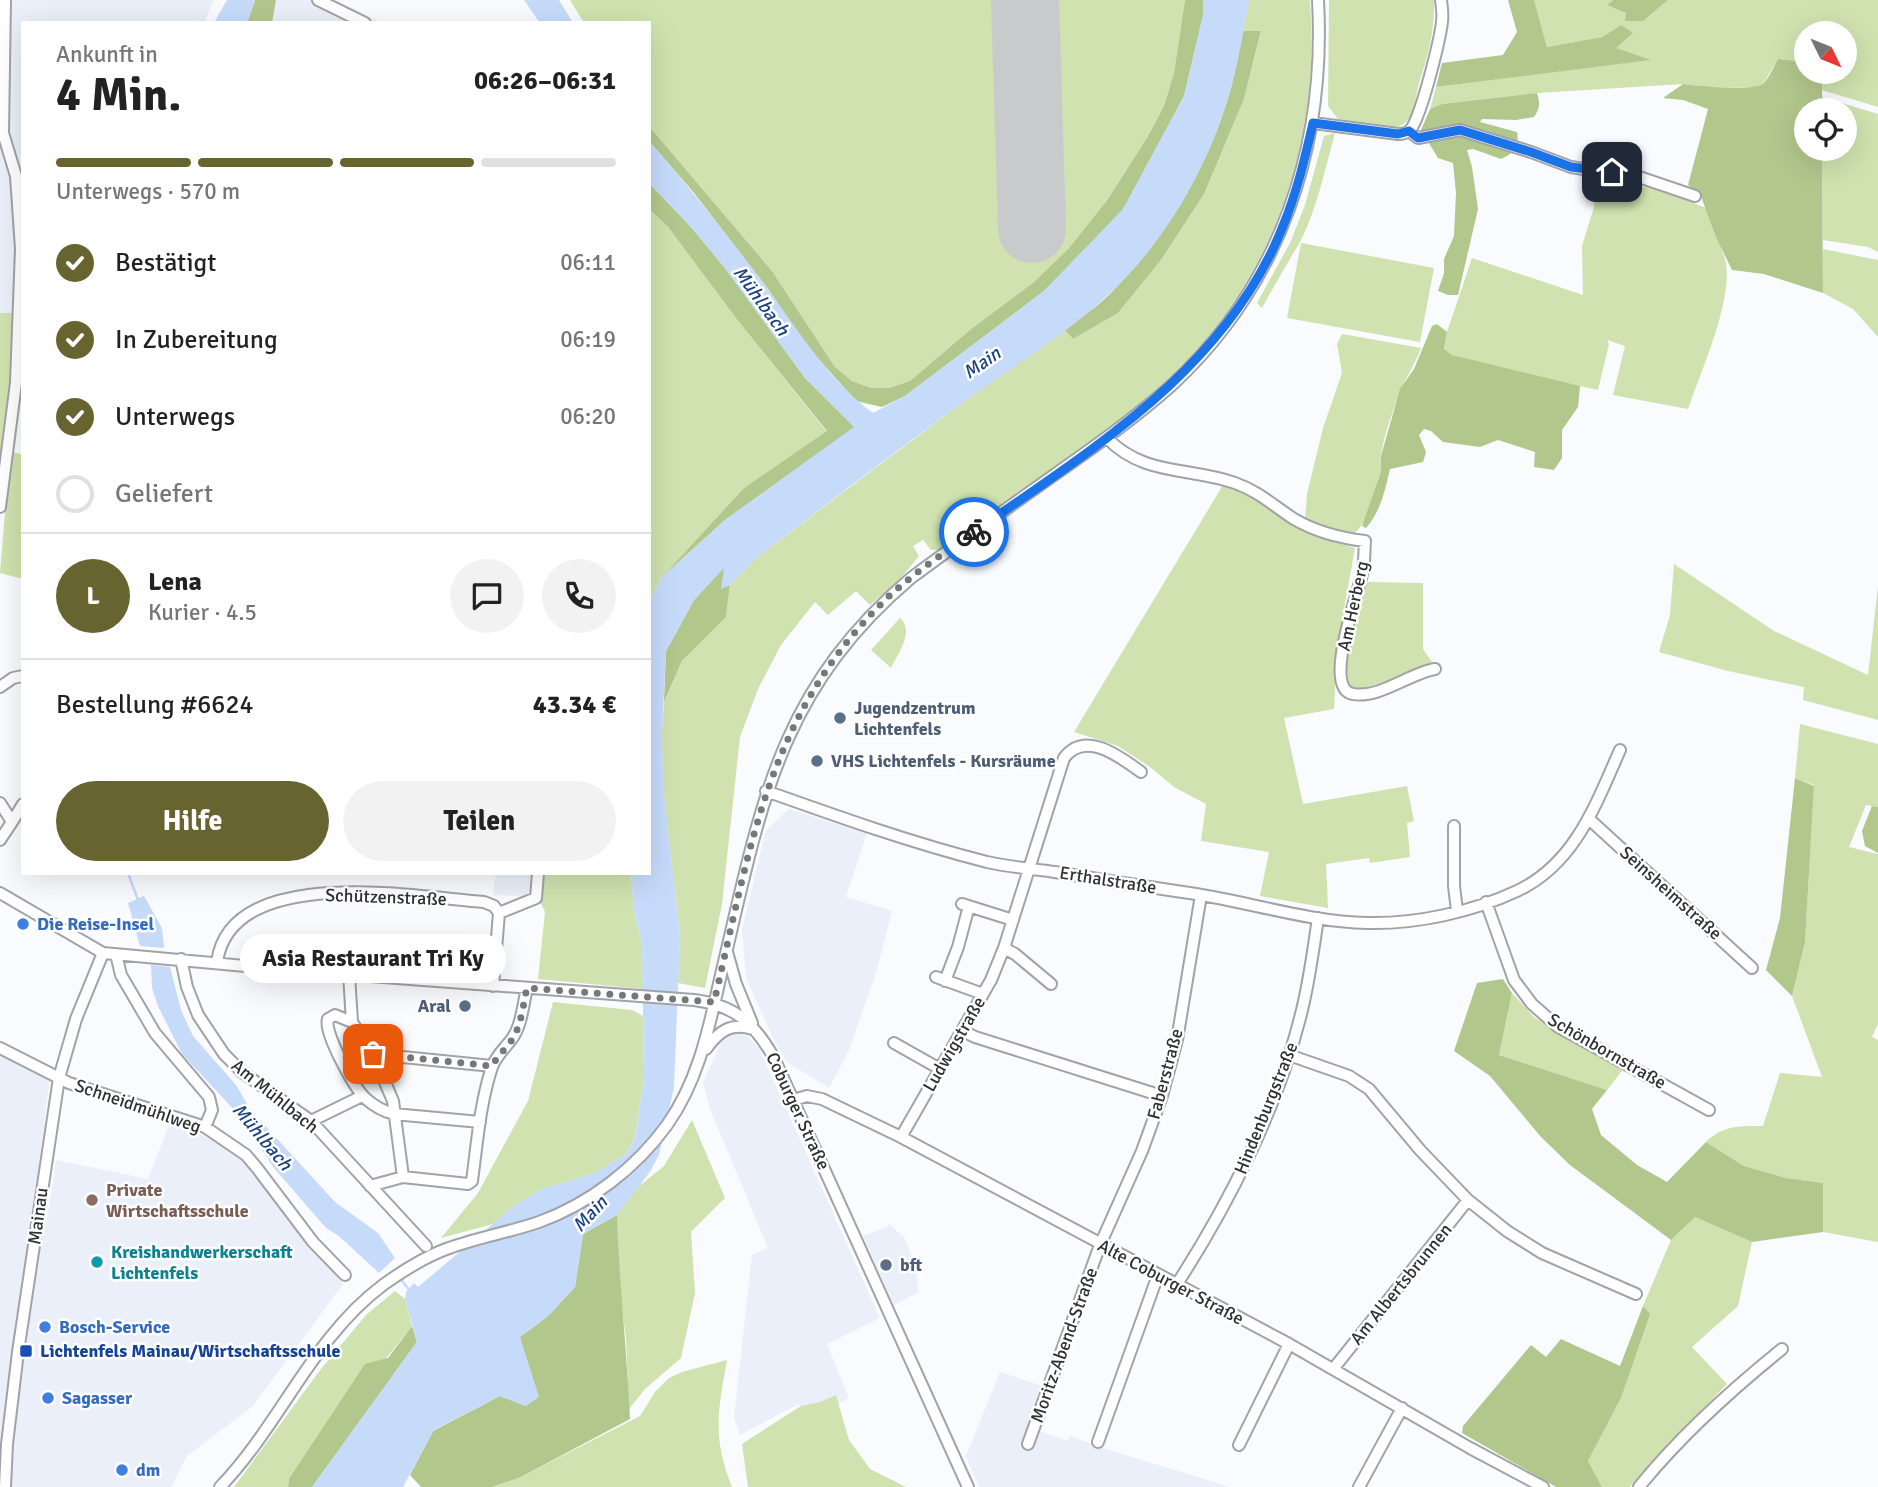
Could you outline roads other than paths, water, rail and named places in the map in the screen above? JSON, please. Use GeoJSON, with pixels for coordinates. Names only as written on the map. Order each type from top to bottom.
{"type":"FeatureCollection","features":[{"type":"Feature","properties":{"kind":"street"},"geometry":{"type":"LineString","coordinates":[[0,507],[16,383],[21,249],[16,176],[3,133],[5,0]]}},
{"type":"Feature","properties":{"kind":"street"},"geometry":{"type":"LineString","coordinates":[[318,0],[361,21]]}},
{"type":"Feature","properties":{"kind":"street"},"geometry":{"type":"LineString","coordinates":[[220,1487],[328,1340],[366,1299],[396,1276],[436,1253],[461,1243],[541,1222],[592,1196],[626,1170],[658,1137],[675,1113],[701,1058],[749,851],[766,791],[779,755],[802,707],[843,647],[884,601],[911,578],[1146,408],[1213,341],[1243,301],[1283,228],[1296,191],[1313,123],[1319,63],[1318,0]]}},
{"type":"Feature","properties":{"kind":"street"},"geometry":{"type":"LineString","coordinates":[[1313,123],[1398,134],[1409,131],[1415,124],[1439,42],[1443,19],[1441,0]]}},
{"type":"Feature","properties":{"kind":"street"},"geometry":{"type":"LineString","coordinates":[[1409,131],[1418,138],[1460,130],[1571,167],[1642,178],[1695,196]]}},
{"type":"Feature","properties":{"kind":"street","name":"Am Herberg"},"geometry":{"type":"LineString","coordinates":[[1107,438],[1122,452],[1145,464],[1233,482],[1259,493],[1304,524],[1340,538],[1365,541],[1363,571],[1340,670],[1340,684],[1345,691],[1353,694],[1372,692],[1435,669]]}},
{"type":"Feature","properties":{"kind":"street"},"geometry":{"type":"LineString","coordinates":[[0,687],[13,678],[21,676]]}},
{"type":"Feature","properties":{"kind":"street","name":"Ludwigstraße"},"geometry":{"type":"LineString","coordinates":[[901,1137],[962,1031],[1004,948],[1064,758],[1071,749],[1087,744],[1125,760],[1140,772]]}},
{"type":"Feature","properties":{"kind":"street","name":"Erthalstraße"},"geometry":{"type":"LineString","coordinates":[[766,791],[914,841],[990,862],[1200,895],[1318,918],[1366,923],[1396,922],[1457,911],[1517,891],[1560,860],[1589,819],[1620,750]]}},
{"type":"Feature","properties":{"kind":"street"},"geometry":{"type":"LineString","coordinates":[[0,803],[12,822]]}},
{"type":"Feature","properties":{"kind":"street"},"geometry":{"type":"LineString","coordinates":[[0,840],[21,807]]}},
{"type":"Feature","properties":{"kind":"street","name":"Seinsheimstraße"},"geometry":{"type":"LineString","coordinates":[[1589,819],[1752,968]]}},
{"type":"Feature","properties":{"kind":"street"},"geometry":{"type":"LineString","coordinates":[[1454,826],[1454,886],[1457,911]]}},
{"type":"Feature","properties":{"kind":"street"},"geometry":{"type":"LineString","coordinates":[[494,986],[499,913],[536,898],[538,875]]}},
{"type":"Feature","properties":{"kind":"street","name":"Schützenstraße"},"geometry":{"type":"LineString","coordinates":[[216,962],[218,950],[229,930],[245,916],[284,899],[335,891],[484,902],[494,906],[499,913]]}},
{"type":"Feature","properties":{"kind":"street","name":"Coburger Straße"},"geometry":{"type":"LineString","coordinates":[[0,893],[103,953],[694,1000],[714,1002],[737,1013],[754,1029],[773,1056],[968,1487]]}},
{"type":"Feature","properties":{"kind":"street","name":"Faberstraße"},"geometry":{"type":"LineString","coordinates":[[1100,1245],[1143,1151],[1162,1096],[1177,1040],[1200,895]]}},
{"type":"Feature","properties":{"kind":"street","name":"Schönbornstraße"},"geometry":{"type":"LineString","coordinates":[[1486,902],[1514,981],[1532,1004],[1557,1026],[1709,1110]]}},
{"type":"Feature","properties":{"kind":"street"},"geometry":{"type":"LineString","coordinates":[[982,994],[940,979],[958,947],[966,905],[1013,920]]}},
{"type":"Feature","properties":{"kind":"street","name":"Hindenburgstraße"},"geometry":{"type":"LineString","coordinates":[[1177,1284],[1219,1216],[1239,1177],[1289,1055],[1310,972],[1318,918]]}},
{"type":"Feature","properties":{"kind":"street"},"geometry":{"type":"LineString","coordinates":[[1004,948],[1051,984]]}},
{"type":"Feature","properties":{"kind":"street"},"geometry":{"type":"LineString","coordinates":[[726,950],[754,1029]]}},
{"type":"Feature","properties":{"kind":"street","name":"Mainau"},"geometry":{"type":"LineString","coordinates":[[5,1487],[18,1352],[59,1078],[76,1019],[103,953]]}},
{"type":"Feature","properties":{"kind":"street"},"geometry":{"type":"LineString","coordinates":[[116,954],[121,975],[155,1033],[209,1097],[212,1110],[205,1127]]}},
{"type":"Feature","properties":{"kind":"street","name":"Am Mühlbach"},"geometry":{"type":"LineString","coordinates":[[177,959],[198,1015],[224,1054],[242,1072],[311,1121],[426,1247]]}},
{"type":"Feature","properties":{"kind":"street"},"geometry":{"type":"LineString","coordinates":[[349,974],[352,1022],[373,1054],[393,1101],[403,1177]]}},
{"type":"Feature","properties":{"kind":"street"},"geometry":{"type":"LineString","coordinates":[[370,1186],[403,1177],[468,1184],[472,1181],[480,1122],[492,1066],[513,1038],[527,988]]}},
{"type":"Feature","properties":{"kind":"street"},"geometry":{"type":"LineString","coordinates":[[352,1022],[335,1015],[328,1019],[326,1025],[346,1070],[362,1096],[381,1111],[480,1122]]}},
{"type":"Feature","properties":{"kind":"street"},"geometry":{"type":"LineString","coordinates":[[701,1058],[716,1036],[727,1027],[743,1026],[754,1029]]}},
{"type":"Feature","properties":{"kind":"street"},"geometry":{"type":"LineString","coordinates":[[962,1031],[975,1038],[1162,1096]]}},
{"type":"Feature","properties":{"kind":"street"},"geometry":{"type":"LineString","coordinates":[[894,1043],[940,1069]]}},
{"type":"Feature","properties":{"kind":"street","name":"Schneidmühlweg"},"geometry":{"type":"LineString","coordinates":[[0,1048],[59,1078],[205,1127],[251,1161],[313,1242],[345,1275]]}},
{"type":"Feature","properties":{"kind":"street"},"geometry":{"type":"LineString","coordinates":[[373,1054],[492,1066]]}},
{"type":"Feature","properties":{"kind":"street"},"geometry":{"type":"LineString","coordinates":[[1289,1055],[1349,1076],[1369,1089],[1420,1150],[1468,1200],[1507,1231],[1580,1272],[1636,1294]]}},
{"type":"Feature","properties":{"kind":"street"},"geometry":{"type":"LineString","coordinates":[[311,1121],[362,1096]]}},
{"type":"Feature","properties":{"kind":"street","name":"Alte Coburger Straße"},"geometry":{"type":"LineString","coordinates":[[793,1100],[807,1097],[822,1099],[901,1137],[1334,1368],[1543,1487]]}},
{"type":"Feature","properties":{"kind":"street","name":"Am Albertsbrunnen"},"geometry":{"type":"LineString","coordinates":[[1334,1368],[1468,1200]]}},
{"type":"Feature","properties":{"kind":"street","name":"Moritz-Abend-Straße"},"geometry":{"type":"LineString","coordinates":[[1028,1444],[1100,1245]]}},
{"type":"Feature","properties":{"kind":"street"},"geometry":{"type":"LineString","coordinates":[[1098,1442],[1158,1275]]}},
{"type":"Feature","properties":{"kind":"street"},"geometry":{"type":"LineString","coordinates":[[1238,1445],[1289,1344]]}},
{"type":"Feature","properties":{"kind":"street"},"geometry":{"type":"LineString","coordinates":[[1639,1487],[1681,1440],[1731,1391],[1782,1349]]}},
{"type":"Feature","properties":{"kind":"street"},"geometry":{"type":"LineString","coordinates":[[1359,1487],[1402,1408]]}},
{"type":"Feature","properties":{"kind":"water"},"geometry":{"type":"Polygon","coordinates":[[[227,0],[255,0],[248,21],[215,21],[227,0]]]}},
{"type":"Feature","properties":{"kind":"water"},"geometry":{"type":"Polygon","coordinates":[[[524,0],[559,0],[572,21],[539,21],[524,0]]]}},
{"type":"Feature","properties":{"kind":"water","name":"Main"},"geometry":{"type":"Polygon","coordinates":[[[1203,0],[1249,0],[1237,62],[1219,125],[1181,205],[1147,253],[1108,295],[1072,326],[905,445],[756,558],[730,585],[721,589],[724,568],[694,600],[666,651],[662,732],[663,786],[680,937],[674,1087],[659,1155],[649,1173],[617,1215],[583,1234],[575,1287],[548,1316],[520,1337],[539,1397],[526,1406],[500,1396],[434,1430],[403,1487],[312,1487],[417,1342],[405,1299],[406,1292],[414,1283],[418,1287],[514,1206],[542,1189],[593,1174],[626,1154],[635,1138],[644,1079],[642,944],[634,912],[631,875],[651,875],[651,599],[661,578],[725,520],[854,427],[805,378],[725,268],[651,185],[651,143],[724,231],[828,370],[873,413],[905,396],[1044,291],[1123,209],[1184,96],[1203,15],[1203,0]]]}},
{"type":"Feature","properties":{"kind":"water"},"geometry":{"type":"Polygon","coordinates":[[[144,896],[162,928],[164,948],[140,946],[128,903],[144,896]]]}},
{"type":"Feature","properties":{"kind":"water"},"geometry":{"type":"Polygon","coordinates":[[[151,965],[170,967],[181,1010],[193,1036],[236,1085],[250,1109],[335,1202],[378,1233],[395,1258],[379,1273],[339,1236],[326,1228],[274,1168],[237,1113],[182,1054],[158,1006],[152,988],[151,965]]]}},
{"type":"Feature","properties":{"kind":"waterway","name":"Mühlbach"},"geometry":{"type":"LineString","coordinates":[[129,875],[138,900]]}},
{"type":"Feature","properties":{"kind":"waterway","name":"Mühlbach"},"geometry":{"type":"LineString","coordinates":[[399,1277],[410,1291]]}},
{"type":"Feature","properties":{"kind":"place","name":"Jugendzentrum Lichtenfels"},"geometry":{"type":"Point","coordinates":[840,718]}},
{"type":"Feature","properties":{"kind":"place","name":"VHS Lichtenfels - Kursräume"},"geometry":{"type":"Point","coordinates":[817,761]}},
{"type":"Feature","properties":{"kind":"place","name":"Die Reise-Insel"},"geometry":{"type":"Point","coordinates":[23,924]}},
{"type":"Feature","properties":{"kind":"place","name":"Aral"},"geometry":{"type":"Point","coordinates":[465,1006]}},
{"type":"Feature","properties":{"kind":"place","name":"Asia Restaurant Tri Ky"},"geometry":{"type":"Point","coordinates":[373,1054]}},
{"type":"Feature","properties":{"kind":"place","name":"Private Wirtschaftsschule"},"geometry":{"type":"Point","coordinates":[92,1200]}},
{"type":"Feature","properties":{"kind":"place","name":"Kreishandwerkerschaft Lichtenfels"},"geometry":{"type":"Point","coordinates":[97,1262]}},
{"type":"Feature","properties":{"kind":"place","name":"bft"},"geometry":{"type":"Point","coordinates":[886,1265]}},
{"type":"Feature","properties":{"kind":"place","name":"Bosch-Service"},"geometry":{"type":"Point","coordinates":[45,1327]}},
{"type":"Feature","properties":{"kind":"place","name":"Lichtenfels Mainau/Wirtschaftsschule"},"geometry":{"type":"Point","coordinates":[26,1351]}},
{"type":"Feature","properties":{"kind":"place","name":"Sagasser"},"geometry":{"type":"Point","coordinates":[48,1398]}},
{"type":"Feature","properties":{"kind":"place","name":"dm"},"geometry":{"type":"Point","coordinates":[122,1470]}}]}
